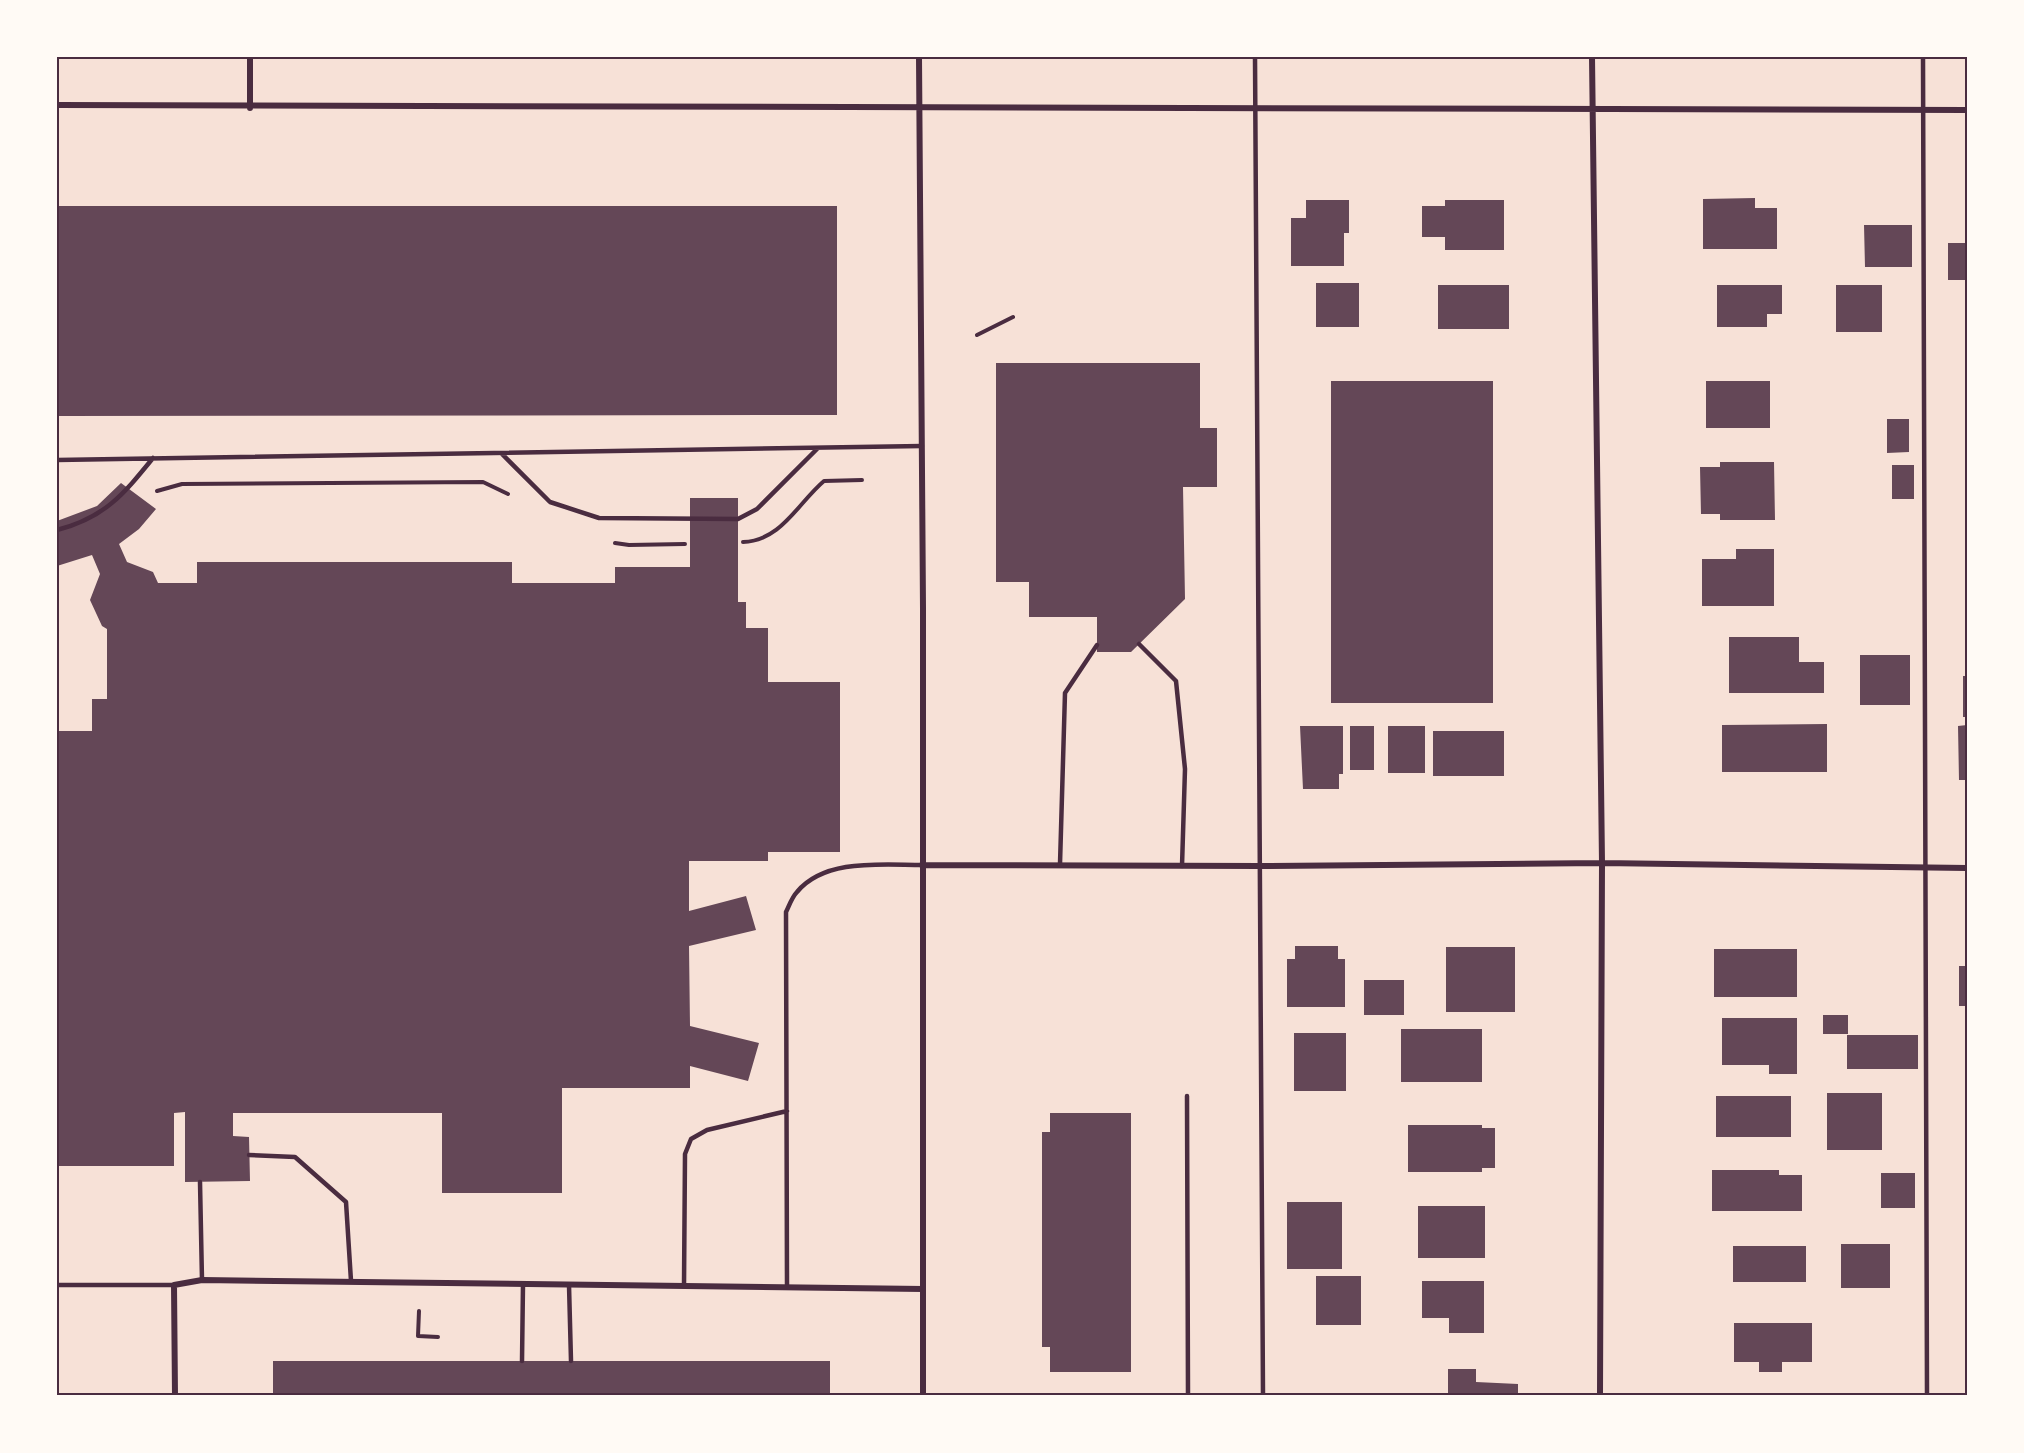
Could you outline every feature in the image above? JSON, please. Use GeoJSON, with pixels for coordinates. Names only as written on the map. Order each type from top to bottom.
{"type":"FeatureCollection","features":[{"type":"Feature","properties":{"kind":"street"},"geometry":{"type":"LineString","coordinates":[[250,57],[250,108]]}},
{"type":"Feature","properties":{"kind":"street"},"geometry":{"type":"LineString","coordinates":[[919,57],[922,446],[923,1396]]}},
{"type":"Feature","properties":{"kind":"street"},"geometry":{"type":"LineString","coordinates":[[1592,57],[1602,863],[1600,1396]]}},
{"type":"Feature","properties":{"kind":"street"},"geometry":{"type":"LineString","coordinates":[[57,105],[250,108],[1967,110]]}},
{"type":"Feature","properties":{"kind":"street"},"geometry":{"type":"LineString","coordinates":[[922,865],[1060,864],[1260,867],[1602,863],[1967,868]]}},
{"type":"Feature","properties":{"kind":"street"},"geometry":{"type":"LineString","coordinates":[[175,1396],[174,1285],[202,1280],[923,1289]]}},
{"type":"Feature","properties":{"kind":"lane"},"geometry":{"type":"LineString","coordinates":[[1254,57],[1263,1396]]}},
{"type":"Feature","properties":{"kind":"lane"},"geometry":{"type":"LineString","coordinates":[[1923,57],[1927,1396]]}},
{"type":"Feature","properties":{"kind":"lane"},"geometry":{"type":"LineString","coordinates":[[57,460],[922,446]]}},
{"type":"Feature","properties":{"kind":"lane"},"geometry":{"type":"LineString","coordinates":[[502,453],[550,502],[599,518],[738,519],[757,509],[818,448]]}},
{"type":"Feature","properties":{"kind":"lane"},"geometry":{"type":"LineString","coordinates":[[57,530],[81,524],[102,513],[128,489],[153,458]]}},
{"type":"Feature","properties":{"kind":"lane"},"geometry":{"type":"LineString","coordinates":[[1139,644],[1176,681],[1185,769],[1182,866]]}},
{"type":"Feature","properties":{"kind":"lane"},"geometry":{"type":"LineString","coordinates":[[1060,864],[1065,693],[1097,645]]}},
{"type":"Feature","properties":{"kind":"lane"},"geometry":{"type":"LineString","coordinates":[[787,1287],[786,912],[797,891],[816,878],[837,869],[865,865],[922,865]]}},
{"type":"Feature","properties":{"kind":"lane"},"geometry":{"type":"LineString","coordinates":[[1187,1096],[1188,1396]]}},
{"type":"Feature","properties":{"kind":"lane"},"geometry":{"type":"LineString","coordinates":[[684,1286],[686,1154],[691,1139],[707,1130],[786,1111]]}},
{"type":"Feature","properties":{"kind":"lane"},"geometry":{"type":"LineString","coordinates":[[249,1155],[295,1157],[346,1202],[351,1281]]}},
{"type":"Feature","properties":{"kind":"lane"},"geometry":{"type":"LineString","coordinates":[[200,1182],[202,1280]]}},
{"type":"Feature","properties":{"kind":"lane"},"geometry":{"type":"LineString","coordinates":[[522,1361],[523,1284]]}},
{"type":"Feature","properties":{"kind":"lane"},"geometry":{"type":"LineString","coordinates":[[57,1285],[174,1285]]}},
{"type":"Feature","properties":{"kind":"lane"},"geometry":{"type":"LineString","coordinates":[[569,1285],[571,1361]]}},
{"type":"Feature","properties":{"kind":"path"},"geometry":{"type":"LineString","coordinates":[[977,335],[1013,317]]}},
{"type":"Feature","properties":{"kind":"path"},"geometry":{"type":"LineString","coordinates":[[732,543],[755,542],[786,524],[810,493],[824,481],[862,480]]}},
{"type":"Feature","properties":{"kind":"path"},"geometry":{"type":"LineString","coordinates":[[154,492],[182,484],[483,482],[516,499]]}},
{"type":"Feature","properties":{"kind":"path"},"geometry":{"type":"LineString","coordinates":[[610,542],[629,545],[686,544]]}},
{"type":"Feature","properties":{"kind":"path"},"geometry":{"type":"LineString","coordinates":[[419,1311],[418,1336],[438,1337]]}},
{"type":"Feature","properties":{"kind":"building"},"geometry":{"type":"Polygon","coordinates":[[[1755,198],[1755,208],[1777,208],[1777,249],[1703,249],[1703,199],[1755,198]]]}},
{"type":"Feature","properties":{"kind":"building"},"geometry":{"type":"Polygon","coordinates":[[[1306,200],[1349,200],[1349,233],[1344,233],[1344,266],[1291,266],[1291,218],[1306,218],[1306,200]]]}},
{"type":"Feature","properties":{"kind":"building"},"geometry":{"type":"Polygon","coordinates":[[[1445,200],[1504,200],[1504,250],[1445,250],[1445,237],[1422,237],[1422,206],[1445,206],[1445,200]]]}},
{"type":"Feature","properties":{"kind":"building"},"geometry":{"type":"Polygon","coordinates":[[[57,206],[837,206],[837,415],[57,416],[57,206]]]}},
{"type":"Feature","properties":{"kind":"building"},"geometry":{"type":"Polygon","coordinates":[[[1864,225],[1912,225],[1912,267],[1865,267],[1864,225]]]}},
{"type":"Feature","properties":{"kind":"building"},"geometry":{"type":"Polygon","coordinates":[[[1948,243],[1967,243],[1967,280],[1948,280],[1948,243]]]}},
{"type":"Feature","properties":{"kind":"building"},"geometry":{"type":"Polygon","coordinates":[[[1316,283],[1359,283],[1359,327],[1316,327],[1316,283]]]}},
{"type":"Feature","properties":{"kind":"building"},"geometry":{"type":"Polygon","coordinates":[[[1438,285],[1509,285],[1509,329],[1438,329],[1438,285]]]}},
{"type":"Feature","properties":{"kind":"building"},"geometry":{"type":"Polygon","coordinates":[[[1717,285],[1782,285],[1782,314],[1767,314],[1767,327],[1717,327],[1717,285]]]}},
{"type":"Feature","properties":{"kind":"building"},"geometry":{"type":"Polygon","coordinates":[[[1836,285],[1882,285],[1882,332],[1836,332],[1836,285]]]}},
{"type":"Feature","properties":{"kind":"building"},"geometry":{"type":"Polygon","coordinates":[[[996,363],[1200,363],[1200,428],[1217,428],[1217,487],[1183,487],[1185,599],[1131,652],[1097,652],[1097,617],[1029,617],[1029,582],[996,582],[996,363]]]}},
{"type":"Feature","properties":{"kind":"building"},"geometry":{"type":"Polygon","coordinates":[[[1331,381],[1493,381],[1493,703],[1331,703],[1331,381]]]}},
{"type":"Feature","properties":{"kind":"building"},"geometry":{"type":"Polygon","coordinates":[[[1706,381],[1770,381],[1770,428],[1706,428],[1706,381]]]}},
{"type":"Feature","properties":{"kind":"building"},"geometry":{"type":"Polygon","coordinates":[[[1887,419],[1909,419],[1909,452],[1887,453],[1887,419]]]}},
{"type":"Feature","properties":{"kind":"building"},"geometry":{"type":"Polygon","coordinates":[[[1720,462],[1774,462],[1775,520],[1720,520],[1720,514],[1701,514],[1700,467],[1720,467],[1720,462]]]}},
{"type":"Feature","properties":{"kind":"building"},"geometry":{"type":"Polygon","coordinates":[[[1892,465],[1914,465],[1914,499],[1892,499],[1892,465]]]}},
{"type":"Feature","properties":{"kind":"building"},"geometry":{"type":"Polygon","coordinates":[[[121,483],[156,509],[139,529],[119,544],[127,562],[153,572],[158,583],[197,583],[197,562],[512,562],[512,583],[615,583],[615,567],[690,567],[690,498],[738,498],[738,602],[746,602],[746,628],[768,628],[768,682],[840,682],[840,852],[768,852],[768,861],[689,861],[689,911],[746,896],[756,930],[689,946],[690,1026],[759,1043],[748,1081],[690,1066],[690,1088],[562,1088],[562,1193],[442,1193],[442,1113],[233,1113],[233,1136],[249,1137],[250,1181],[185,1182],[185,1112],[174,1113],[174,1166],[57,1166],[57,731],[92,731],[92,699],[107,699],[107,629],[102,626],[90,600],[100,574],[92,555],[57,566],[57,521],[97,506],[121,483]]]}},
{"type":"Feature","properties":{"kind":"building"},"geometry":{"type":"Polygon","coordinates":[[[1736,549],[1774,549],[1774,606],[1702,606],[1702,559],[1736,559],[1736,549]]]}},
{"type":"Feature","properties":{"kind":"building"},"geometry":{"type":"Polygon","coordinates":[[[1729,637],[1799,637],[1799,662],[1824,662],[1824,693],[1729,693],[1729,637]]]}},
{"type":"Feature","properties":{"kind":"building"},"geometry":{"type":"Polygon","coordinates":[[[1860,655],[1910,655],[1910,705],[1860,705],[1860,655]]]}},
{"type":"Feature","properties":{"kind":"building"},"geometry":{"type":"Polygon","coordinates":[[[1963,676],[1967,676],[1967,717],[1963,717],[1963,676]]]}},
{"type":"Feature","properties":{"kind":"building"},"geometry":{"type":"Polygon","coordinates":[[[1827,724],[1827,772],[1722,772],[1722,725],[1827,724]]]}},
{"type":"Feature","properties":{"kind":"building"},"geometry":{"type":"Polygon","coordinates":[[[1967,725],[1967,780],[1959,780],[1958,726],[1967,725]]]}},
{"type":"Feature","properties":{"kind":"building"},"geometry":{"type":"Polygon","coordinates":[[[1300,726],[1343,726],[1343,774],[1339,774],[1339,789],[1303,789],[1300,726]]]}},
{"type":"Feature","properties":{"kind":"building"},"geometry":{"type":"Polygon","coordinates":[[[1350,726],[1374,726],[1374,770],[1350,770],[1350,726]]]}},
{"type":"Feature","properties":{"kind":"building"},"geometry":{"type":"Polygon","coordinates":[[[1388,726],[1425,726],[1425,773],[1388,773],[1388,726]]]}},
{"type":"Feature","properties":{"kind":"building"},"geometry":{"type":"Polygon","coordinates":[[[1433,731],[1504,731],[1504,776],[1433,776],[1433,731]]]}},
{"type":"Feature","properties":{"kind":"building"},"geometry":{"type":"Polygon","coordinates":[[[1295,946],[1338,946],[1338,959],[1345,959],[1345,1007],[1287,1007],[1287,959],[1295,959],[1295,946]]]}},
{"type":"Feature","properties":{"kind":"building"},"geometry":{"type":"Polygon","coordinates":[[[1446,947],[1515,947],[1515,1012],[1446,1012],[1446,947]]]}},
{"type":"Feature","properties":{"kind":"building"},"geometry":{"type":"Polygon","coordinates":[[[1714,949],[1797,949],[1797,997],[1714,997],[1714,949]]]}},
{"type":"Feature","properties":{"kind":"building"},"geometry":{"type":"Polygon","coordinates":[[[1959,966],[1967,966],[1967,1006],[1959,1006],[1959,966]]]}},
{"type":"Feature","properties":{"kind":"building"},"geometry":{"type":"Polygon","coordinates":[[[1364,980],[1404,980],[1404,1015],[1364,1015],[1364,980]]]}},
{"type":"Feature","properties":{"kind":"building"},"geometry":{"type":"Polygon","coordinates":[[[1823,1015],[1848,1015],[1848,1034],[1823,1034],[1823,1015]]]}},
{"type":"Feature","properties":{"kind":"building"},"geometry":{"type":"Polygon","coordinates":[[[1722,1018],[1797,1018],[1797,1074],[1769,1074],[1769,1065],[1722,1065],[1722,1018]]]}},
{"type":"Feature","properties":{"kind":"building"},"geometry":{"type":"Polygon","coordinates":[[[1401,1029],[1482,1029],[1482,1082],[1401,1082],[1401,1029]]]}},
{"type":"Feature","properties":{"kind":"building"},"geometry":{"type":"Polygon","coordinates":[[[1294,1033],[1346,1033],[1346,1091],[1294,1091],[1294,1033]]]}},
{"type":"Feature","properties":{"kind":"building"},"geometry":{"type":"Polygon","coordinates":[[[1847,1035],[1918,1035],[1918,1069],[1847,1069],[1847,1035]]]}},
{"type":"Feature","properties":{"kind":"building"},"geometry":{"type":"Polygon","coordinates":[[[1827,1093],[1882,1093],[1882,1150],[1827,1150],[1827,1093]]]}},
{"type":"Feature","properties":{"kind":"building"},"geometry":{"type":"Polygon","coordinates":[[[1716,1096],[1791,1096],[1791,1137],[1716,1137],[1716,1096]]]}},
{"type":"Feature","properties":{"kind":"building"},"geometry":{"type":"Polygon","coordinates":[[[1050,1113],[1131,1113],[1131,1372],[1050,1372],[1050,1347],[1042,1347],[1042,1132],[1050,1132],[1050,1113]]]}},
{"type":"Feature","properties":{"kind":"building"},"geometry":{"type":"Polygon","coordinates":[[[1408,1125],[1482,1125],[1482,1128],[1495,1128],[1495,1168],[1482,1168],[1482,1172],[1408,1172],[1408,1125]]]}},
{"type":"Feature","properties":{"kind":"building"},"geometry":{"type":"Polygon","coordinates":[[[1712,1170],[1779,1170],[1779,1175],[1802,1175],[1802,1211],[1712,1211],[1712,1170]]]}},
{"type":"Feature","properties":{"kind":"building"},"geometry":{"type":"Polygon","coordinates":[[[1881,1173],[1915,1173],[1915,1208],[1881,1208],[1881,1173]]]}},
{"type":"Feature","properties":{"kind":"building"},"geometry":{"type":"Polygon","coordinates":[[[1287,1202],[1342,1202],[1342,1269],[1287,1269],[1287,1202]]]}},
{"type":"Feature","properties":{"kind":"building"},"geometry":{"type":"Polygon","coordinates":[[[1418,1206],[1485,1206],[1485,1258],[1418,1258],[1418,1206]]]}},
{"type":"Feature","properties":{"kind":"building"},"geometry":{"type":"Polygon","coordinates":[[[1841,1244],[1890,1244],[1890,1288],[1841,1288],[1841,1244]]]}},
{"type":"Feature","properties":{"kind":"building"},"geometry":{"type":"Polygon","coordinates":[[[1733,1246],[1806,1246],[1806,1282],[1733,1282],[1733,1246]]]}},
{"type":"Feature","properties":{"kind":"building"},"geometry":{"type":"Polygon","coordinates":[[[1316,1276],[1361,1276],[1361,1325],[1316,1325],[1316,1276]]]}},
{"type":"Feature","properties":{"kind":"building"},"geometry":{"type":"Polygon","coordinates":[[[1422,1281],[1484,1281],[1484,1333],[1449,1333],[1449,1318],[1422,1318],[1422,1281]]]}},
{"type":"Feature","properties":{"kind":"building"},"geometry":{"type":"Polygon","coordinates":[[[1734,1323],[1812,1323],[1812,1362],[1782,1362],[1782,1372],[1759,1372],[1759,1362],[1734,1362],[1734,1323]]]}},
{"type":"Feature","properties":{"kind":"building"},"geometry":{"type":"Polygon","coordinates":[[[273,1361],[830,1361],[830,1396],[273,1396],[273,1361]]]}},
{"type":"Feature","properties":{"kind":"building"},"geometry":{"type":"Polygon","coordinates":[[[1448,1369],[1476,1369],[1476,1382],[1518,1384],[1518,1396],[1448,1396],[1448,1369]]]}}]}
